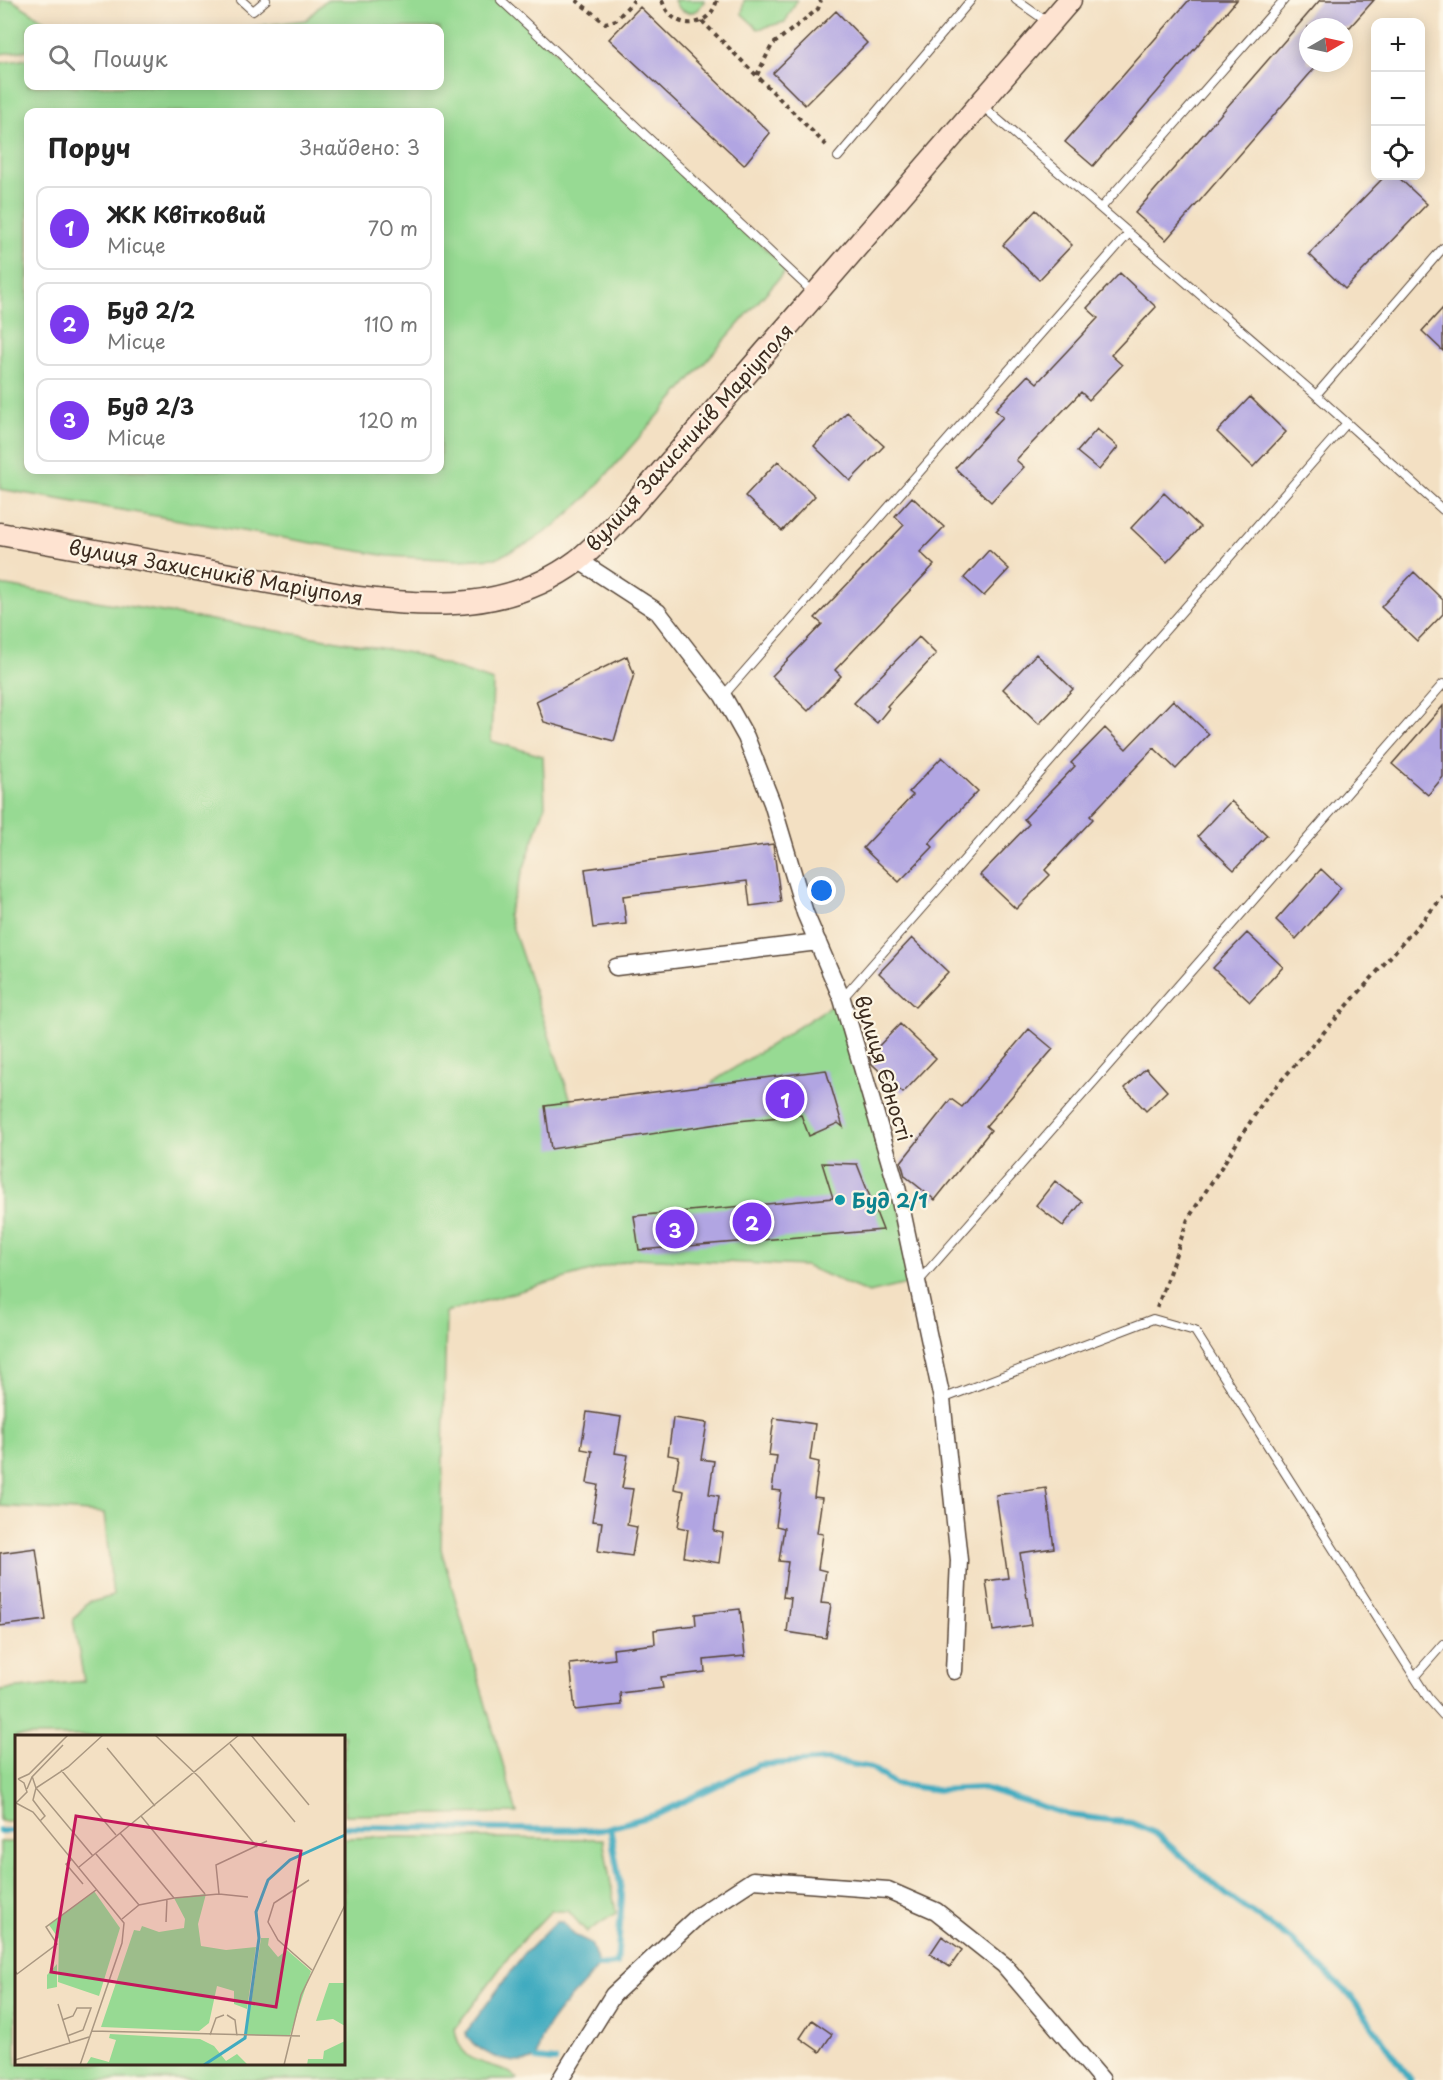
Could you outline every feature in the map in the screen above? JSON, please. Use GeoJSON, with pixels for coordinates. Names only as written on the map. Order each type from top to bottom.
{"type":"FeatureCollection","features":[{"type":"Feature","properties":{"kind":"main road","name":"вулиця Захисників Маріуполя"},"geometry":{"type":"LineString","coordinates":[[0,534],[358,598],[413,605],[465,604],[502,598],[544,582],[578,560],[626,513],[1070,0]]}},
{"type":"Feature","properties":{"kind":"street","name":"вулиця Єдності"},"geometry":{"type":"LineString","coordinates":[[578,560],[658,612],[723,696],[746,737],[768,792],[805,913],[842,999],[897,1187],[919,1281],[942,1399],[959,1560],[954,1671]]}},
{"type":"Feature","properties":{"kind":"street"},"geometry":{"type":"LineString","coordinates":[[616,967],[818,942]]}},
{"type":"Feature","properties":{"kind":"street"},"geometry":{"type":"LineString","coordinates":[[560,2080],[613,1995],[698,1916],[753,1880],[821,1883],[888,1890],[936,1911],[1004,1965],[1102,2080]]}},
{"type":"Feature","properties":{"kind":"lane"},"geometry":{"type":"LineString","coordinates":[[241,0],[253,11],[266,0]]}},
{"type":"Feature","properties":{"kind":"lane"},"geometry":{"type":"LineString","coordinates":[[501,0],[815,294]]}},
{"type":"Feature","properties":{"kind":"lane"},"geometry":{"type":"LineString","coordinates":[[838,157],[971,0]]}},
{"type":"Feature","properties":{"kind":"lane"},"geometry":{"type":"LineString","coordinates":[[1016,0],[1049,24]]}},
{"type":"Feature","properties":{"kind":"lane"},"geometry":{"type":"LineString","coordinates":[[1101,208],[1284,0]]}},
{"type":"Feature","properties":{"kind":"lane"},"geometry":{"type":"LineString","coordinates":[[980,104],[1316,394],[1443,510]]}},
{"type":"Feature","properties":{"kind":"lane"},"geometry":{"type":"LineString","coordinates":[[723,696],[1129,233]]}},
{"type":"Feature","properties":{"kind":"lane"},"geometry":{"type":"LineString","coordinates":[[1316,394],[1443,248]]}},
{"type":"Feature","properties":{"kind":"lane"},"geometry":{"type":"LineString","coordinates":[[842,999],[1347,423]]}},
{"type":"Feature","properties":{"kind":"lane"},"geometry":{"type":"LineString","coordinates":[[919,1281],[1443,684]]}},
{"type":"Feature","properties":{"kind":"lane"},"geometry":{"type":"LineString","coordinates":[[942,1399],[1153,1319],[1195,1331],[1415,1676],[1443,1715]]}},
{"type":"Feature","properties":{"kind":"lane"},"geometry":{"type":"LineString","coordinates":[[1415,1676],[1443,1644]]}},
{"type":"Feature","properties":{"kind":"path"},"geometry":{"type":"LineString","coordinates":[[576,0],[605,23],[616,20],[634,0]]}},
{"type":"Feature","properties":{"kind":"path"},"geometry":{"type":"LineString","coordinates":[[662,0],[665,9],[677,21],[694,24],[702,21],[715,9],[717,0]]}},
{"type":"Feature","properties":{"kind":"path"},"geometry":{"type":"LineString","coordinates":[[756,75],[772,45],[818,9],[821,0]]}},
{"type":"Feature","properties":{"kind":"path"},"geometry":{"type":"LineString","coordinates":[[702,21],[838,157]]}},
{"type":"Feature","properties":{"kind":"path"},"geometry":{"type":"LineString","coordinates":[[1153,1319],[1188,1219],[1265,1099],[1443,897]]}},
{"type":"Feature","properties":{"kind":"green space"},"geometry":{"type":"Polygon","coordinates":[[[0,0],[12,0],[50,24],[24,24],[24,51],[0,54],[0,0]]]}},
{"type":"Feature","properties":{"kind":"green space"},"geometry":{"type":"Polygon","coordinates":[[[326,0],[501,0],[787,269],[586,498],[557,524],[529,543],[496,558],[458,560],[388,556],[0,489],[0,63],[24,60],[24,90],[444,90],[444,24],[275,24],[306,20],[326,0]]]}},
{"type":"Feature","properties":{"kind":"green space"},"geometry":{"type":"Polygon","coordinates":[[[674,0],[705,0],[698,10],[687,12],[680,9],[674,0]]]}},
{"type":"Feature","properties":{"kind":"green space"},"geometry":{"type":"Polygon","coordinates":[[[744,0],[797,0],[785,22],[758,29],[742,14],[744,0]]]}},
{"type":"Feature","properties":{"kind":"green space"},"geometry":{"type":"Polygon","coordinates":[[[0,585],[410,653],[493,681],[491,741],[543,756],[545,806],[508,914],[583,1136],[663,1129],[717,1079],[842,999],[919,1281],[869,1293],[805,1266],[636,1258],[446,1312],[441,1549],[517,1813],[345,1815],[345,1735],[15,1735],[15,1821],[0,1821],[0,1690],[84,1681],[73,1619],[88,1603],[113,1596],[104,1513],[0,1506],[0,585]]]}},
{"type":"Feature","properties":{"kind":"green space"},"geometry":{"type":"Polygon","coordinates":[[[345,1838],[603,1839],[616,1913],[587,1932],[568,1911],[551,1911],[516,1947],[455,2029],[465,2053],[482,2063],[510,2073],[518,2080],[0,2080],[0,1842],[15,1842],[15,2065],[345,2065],[345,1838]]]}},
{"type":"Feature","properties":{"kind":"water"},"geometry":{"type":"Polygon","coordinates":[[[556,1922],[563,1922],[574,1935],[591,1943],[599,1966],[553,2018],[540,2043],[536,2059],[508,2061],[482,2050],[467,2038],[466,2032],[524,1954],[556,1922]]]}},
{"type":"Feature","properties":{"kind":"building"},"geometry":{"type":"Polygon","coordinates":[[[1189,0],[1237,0],[1093,166],[1065,142],[1189,0]]]}},
{"type":"Feature","properties":{"kind":"building"},"geometry":{"type":"Polygon","coordinates":[[[1320,0],[1374,0],[1353,24],[1353,18],[1304,18],[1320,0]]]}},
{"type":"Feature","properties":{"kind":"building"},"geometry":{"type":"Polygon","coordinates":[[[640,7],[770,133],[744,165],[609,39],[640,7]]]}},
{"type":"Feature","properties":{"kind":"building"},"geometry":{"type":"Polygon","coordinates":[[[836,11],[867,43],[805,105],[773,73],[836,11]]]}},
{"type":"Feature","properties":{"kind":"building"},"geometry":{"type":"Polygon","coordinates":[[[1299,24],[1299,72],[1311,72],[1166,240],[1135,213],[1299,24]]]}},
{"type":"Feature","properties":{"kind":"building"},"geometry":{"type":"Polygon","coordinates":[[[1381,180],[1401,180],[1427,204],[1345,289],[1309,254],[1381,180]]]}},
{"type":"Feature","properties":{"kind":"building"},"geometry":{"type":"Polygon","coordinates":[[[1036,210],[1072,245],[1039,280],[1003,245],[1036,210]]]}},
{"type":"Feature","properties":{"kind":"building"},"geometry":{"type":"Polygon","coordinates":[[[1120,273],[1156,307],[1111,355],[1122,365],[1089,400],[1081,392],[1016,460],[1024,467],[991,502],[955,468],[1003,417],[995,410],[1028,375],[1037,383],[1098,318],[1087,308],[1120,273]]]}},
{"type":"Feature","properties":{"kind":"building"},"geometry":{"type":"Polygon","coordinates":[[[1443,308],[1443,351],[1422,331],[1443,308]]]}},
{"type":"Feature","properties":{"kind":"building"},"geometry":{"type":"Polygon","coordinates":[[[1250,397],[1286,432],[1253,467],[1217,432],[1250,397]]]}},
{"type":"Feature","properties":{"kind":"building"},"geometry":{"type":"Polygon","coordinates":[[[847,412],[884,446],[850,481],[814,446],[847,412]]]}},
{"type":"Feature","properties":{"kind":"building"},"geometry":{"type":"Polygon","coordinates":[[[1097,429],[1118,447],[1099,470],[1077,452],[1097,429]]]}},
{"type":"Feature","properties":{"kind":"building"},"geometry":{"type":"Polygon","coordinates":[[[778,461],[815,496],[782,531],[745,496],[778,461]]]}},
{"type":"Feature","properties":{"kind":"building"},"geometry":{"type":"Polygon","coordinates":[[[1164,493],[1200,527],[1167,562],[1131,528],[1164,493]]]}},
{"type":"Feature","properties":{"kind":"building"},"geometry":{"type":"Polygon","coordinates":[[[912,497],[944,527],[920,552],[934,565],[835,670],[841,676],[808,711],[772,676],[822,624],[815,618],[904,525],[895,516],[912,497]]]}},
{"type":"Feature","properties":{"kind":"building"},"geometry":{"type":"Polygon","coordinates":[[[989,550],[1009,569],[984,596],[964,578],[989,550]]]}},
{"type":"Feature","properties":{"kind":"building"},"geometry":{"type":"Polygon","coordinates":[[[1414,572],[1443,600],[1443,614],[1417,641],[1381,607],[1414,572]]]}},
{"type":"Feature","properties":{"kind":"building"},"geometry":{"type":"Polygon","coordinates":[[[919,637],[936,654],[887,706],[889,708],[877,723],[854,703],[919,637]]]}},
{"type":"Feature","properties":{"kind":"building"},"geometry":{"type":"Polygon","coordinates":[[[1036,654],[1073,689],[1039,724],[1003,689],[1036,654]]]}},
{"type":"Feature","properties":{"kind":"building"},"geometry":{"type":"Polygon","coordinates":[[[627,656],[634,674],[614,741],[544,722],[536,701],[627,656]]]}},
{"type":"Feature","properties":{"kind":"building"},"geometry":{"type":"Polygon","coordinates":[[[1173,700],[1209,734],[1176,769],[1154,748],[1090,816],[1093,819],[1045,870],[1050,875],[1016,909],[980,875],[1029,824],[1024,819],[1075,766],[1071,763],[1105,728],[1126,749],[1173,700]]]}},
{"type":"Feature","properties":{"kind":"building"},"geometry":{"type":"Polygon","coordinates":[[[1443,706],[1443,777],[1428,795],[1392,764],[1443,706]]]}},
{"type":"Feature","properties":{"kind":"building"},"geometry":{"type":"Polygon","coordinates":[[[942,757],[978,791],[929,843],[933,847],[899,882],[863,848],[913,795],[909,792],[942,757]]]}},
{"type":"Feature","properties":{"kind":"building"},"geometry":{"type":"Polygon","coordinates":[[[1231,801],[1267,835],[1234,870],[1198,836],[1231,801]]]}},
{"type":"Feature","properties":{"kind":"building"},"geometry":{"type":"Polygon","coordinates":[[[773,844],[781,902],[750,906],[747,881],[623,896],[626,924],[593,928],[585,869],[773,844]]]}},
{"type":"Feature","properties":{"kind":"building"},"geometry":{"type":"Polygon","coordinates":[[[1321,869],[1341,888],[1296,939],[1276,920],[1321,869]]]}},
{"type":"Feature","properties":{"kind":"building"},"geometry":{"type":"Polygon","coordinates":[[[1247,933],[1283,967],[1250,1002],[1213,968],[1247,933]]]}},
{"type":"Feature","properties":{"kind":"building"},"geometry":{"type":"Polygon","coordinates":[[[912,938],[948,972],[915,1007],[879,973],[912,938]]]}},
{"type":"Feature","properties":{"kind":"building"},"geometry":{"type":"Polygon","coordinates":[[[900,1024],[936,1058],[903,1093],[872,1064],[869,1056],[900,1024]]]}},
{"type":"Feature","properties":{"kind":"building"},"geometry":{"type":"Polygon","coordinates":[[[1029,1029],[1053,1049],[986,1126],[991,1130],[935,1200],[905,1176],[901,1162],[951,1099],[962,1107],[1029,1029]]]}},
{"type":"Feature","properties":{"kind":"building"},"geometry":{"type":"Polygon","coordinates":[[[1146,1068],[1167,1091],[1146,1111],[1125,1088],[1146,1068]]]}},
{"type":"Feature","properties":{"kind":"building"},"geometry":{"type":"Polygon","coordinates":[[[826,1070],[843,1127],[838,1123],[809,1136],[801,1115],[738,1121],[551,1149],[545,1106],[826,1070]]]}},
{"type":"Feature","properties":{"kind":"building"},"geometry":{"type":"Polygon","coordinates":[[[822,1163],[857,1164],[883,1230],[639,1250],[634,1216],[833,1198],[822,1163]]]}},
{"type":"Feature","properties":{"kind":"building"},"geometry":{"type":"Polygon","coordinates":[[[1055,1181],[1082,1202],[1063,1226],[1036,1205],[1055,1181]]]}},
{"type":"Feature","properties":{"kind":"building"},"geometry":{"type":"Polygon","coordinates":[[[587,1412],[621,1417],[615,1453],[628,1455],[622,1488],[633,1489],[627,1525],[637,1527],[632,1556],[598,1551],[602,1522],[592,1521],[598,1485],[587,1483],[592,1451],[581,1449],[587,1412]]]}},
{"type":"Feature","properties":{"kind":"building"},"geometry":{"type":"Polygon","coordinates":[[[673,1418],[707,1423],[701,1459],[714,1461],[709,1494],[719,1496],[714,1531],[723,1533],[719,1563],[684,1557],[688,1529],[678,1527],[684,1491],[674,1489],[679,1457],[668,1455],[673,1418]]]}},
{"type":"Feature","properties":{"kind":"building"},"geometry":{"type":"Polygon","coordinates":[[[774,1418],[815,1424],[810,1460],[819,1462],[814,1497],[822,1498],[817,1533],[823,1534],[818,1569],[826,1571],[821,1603],[831,1604],[826,1638],[787,1632],[791,1598],[783,1597],[788,1562],[779,1561],[784,1528],[776,1526],[781,1491],[772,1490],[777,1456],[769,1455],[774,1418]]]}},
{"type":"Feature","properties":{"kind":"building"},"geometry":{"type":"Polygon","coordinates":[[[1046,1488],[1054,1548],[1020,1553],[1031,1625],[993,1631],[986,1581],[1008,1578],[996,1495],[1046,1488]]]}},
{"type":"Feature","properties":{"kind":"building"},"geometry":{"type":"Polygon","coordinates":[[[36,1548],[46,1620],[0,1626],[0,1553],[36,1548]]]}},
{"type":"Feature","properties":{"kind":"building"},"geometry":{"type":"Polygon","coordinates":[[[740,1609],[745,1656],[704,1660],[705,1672],[661,1677],[663,1688],[620,1693],[621,1705],[575,1710],[570,1664],[614,1659],[613,1649],[655,1644],[654,1630],[696,1625],[695,1614],[740,1609]]]}},
{"type":"Feature","properties":{"kind":"building"},"geometry":{"type":"Polygon","coordinates":[[[942,1936],[962,1950],[950,1967],[930,1954],[942,1936]]]}},
{"type":"Feature","properties":{"kind":"building"},"geometry":{"type":"Polygon","coordinates":[[[812,2020],[832,2034],[820,2052],[800,2038],[812,2020]]]}},
{"type":"Feature","properties":{"kind":"waterway"},"geometry":{"type":"LineString","coordinates":[[345,1827],[601,1830],[658,1814],[759,1765],[828,1760],[872,1768],[894,1784],[939,1790],[984,1788],[1069,1815],[1132,1823],[1155,1833],[1227,1895],[1291,1940],[1350,1995],[1411,2080]]}},
{"type":"Feature","properties":{"kind":"waterway"},"geometry":{"type":"LineString","coordinates":[[599,1966],[617,1964],[622,1896],[610,1827]]}},
{"type":"Feature","properties":{"kind":"waterway"},"geometry":{"type":"LineString","coordinates":[[0,1831],[15,1831]]}},
{"type":"Feature","properties":{"kind":"waterway"},"geometry":{"type":"LineString","coordinates":[[536,2059],[555,2061]]}},
{"type":"Feature","properties":{"kind":"place","name":"ЖК Квітковий"},"geometry":{"type":"Point","coordinates":[785,1099]}},
{"type":"Feature","properties":{"kind":"place","name":"Буд 2/1"},"geometry":{"type":"Point","coordinates":[840,1200]}},
{"type":"Feature","properties":{"kind":"place","name":"Буд 2/2"},"geometry":{"type":"Point","coordinates":[752,1222]}},
{"type":"Feature","properties":{"kind":"place","name":"Буд 2/3"},"geometry":{"type":"Point","coordinates":[675,1229]}}]}
